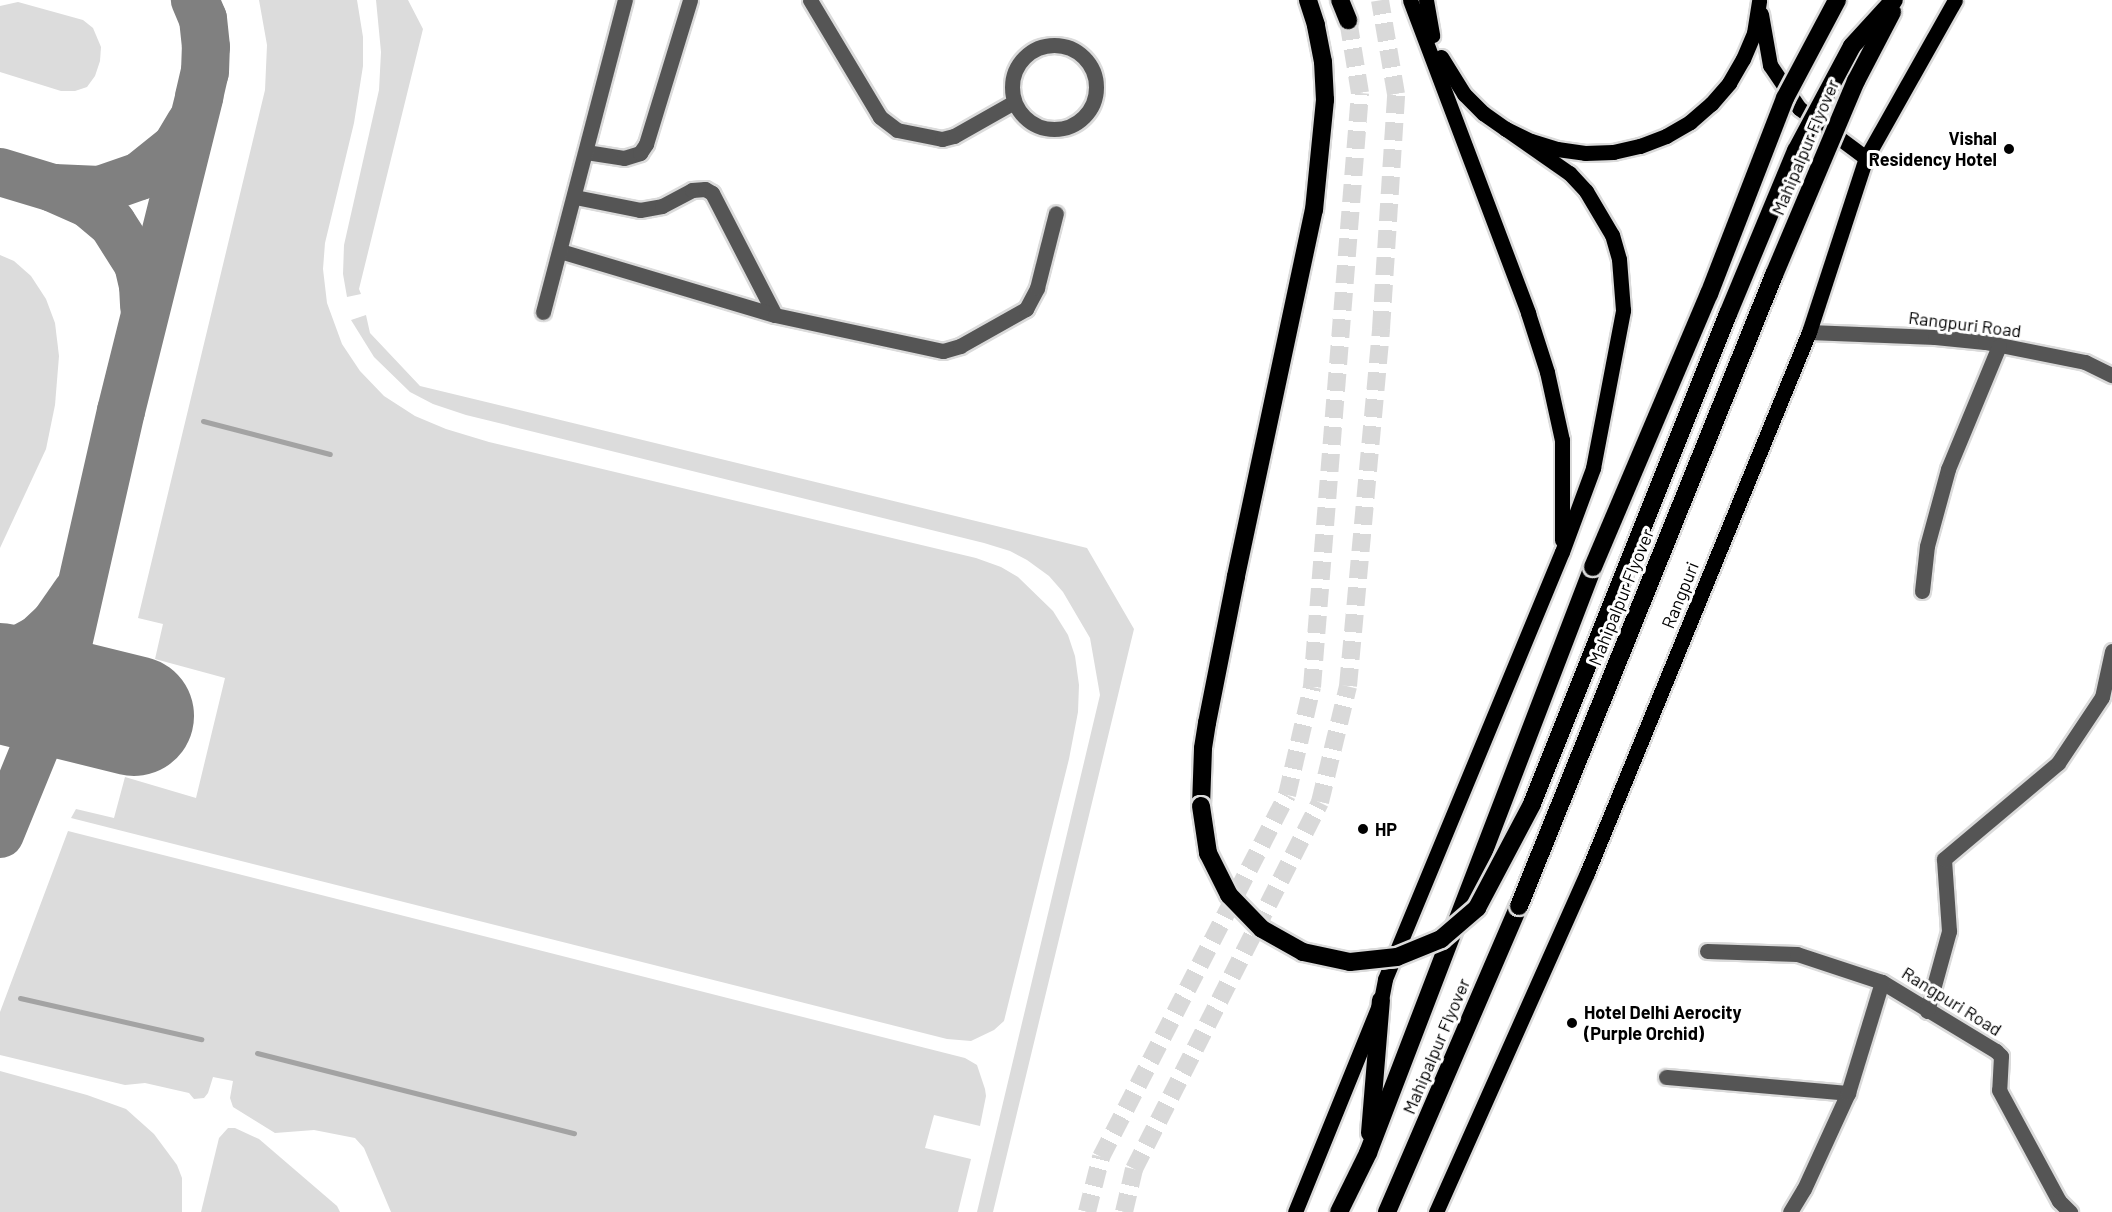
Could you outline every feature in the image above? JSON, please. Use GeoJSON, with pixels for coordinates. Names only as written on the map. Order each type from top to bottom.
{"type":"FeatureCollection","features":[{"type":"Feature","properties":{"kind":"highway"},"geometry":{"type":"LineString","coordinates":[[1308,0],[1321,53],[1325,100],[1314,210],[1236,576],[1203,758],[1203,829],[1217,874],[1229,895],[1262,929],[1281,943],[1326,959],[1350,962],[1397,957],[1441,939],[1477,908],[1532,804],[1728,314],[1796,151],[1852,46],[1896,0]]}},
{"type":"Feature","properties":{"kind":"highway"},"geometry":{"type":"LineString","coordinates":[[1340,0],[1348,20]]}},
{"type":"Feature","properties":{"kind":"highway","name":"Mahipalpur Flyover"},"geometry":{"type":"LineString","coordinates":[[1339,1212],[1368,1153],[1593,567],[1709,294],[1785,99],[1837,0]]}},
{"type":"Feature","properties":{"kind":"highway","name":"Mahipalpur Flyover"},"geometry":{"type":"LineString","coordinates":[[1387,1212],[1519,906],[1774,275],[1856,81],[1896,0]]}},
{"type":"Feature","properties":{"kind":"highway"},"geometry":{"type":"LineString","coordinates":[[1368,1153],[1381,1000]]}},
{"type":"Feature","properties":{"kind":"main road"},"geometry":{"type":"LineString","coordinates":[[1410,0],[1524,302],[1547,372],[1562,440],[1562,552]]}},
{"type":"Feature","properties":{"kind":"main road"},"geometry":{"type":"LineString","coordinates":[[1295,1212],[1381,1000],[1385,979],[1562,552],[1593,468],[1623,310],[1623,285],[1612,235],[1586,191],[1569,172],[1506,129],[1464,94],[1449,72],[1430,27],[1425,0]]}},
{"type":"Feature","properties":{"kind":"main road","name":"Rangpuri"},"geometry":{"type":"LineString","coordinates":[[1436,1212],[1587,873],[1809,332],[1866,158],[1954,0]]}},
{"type":"Feature","properties":{"kind":"main road"},"geometry":{"type":"LineString","coordinates":[[1506,129],[1530,141],[1585,153],[1613,152],[1640,146],[1666,136],[1690,122],[1711,104],[1729,83],[1754,33],[1759,3]]}},
{"type":"Feature","properties":{"kind":"main road"},"geometry":{"type":"LineString","coordinates":[[1759,3],[1770,65],[1799,108],[1866,158]]}},
{"type":"Feature","properties":{"kind":"street"},"geometry":{"type":"LineString","coordinates":[[543,312],[625,0]]}},
{"type":"Feature","properties":{"kind":"street"},"geometry":{"type":"LineString","coordinates":[[585,152],[624,158],[640,153],[646,144],[690,0]]}},
{"type":"Feature","properties":{"kind":"street"},"geometry":{"type":"LineString","coordinates":[[810,0],[880,117],[897,130],[942,139],[954,136],[1014,102]]}},
{"type":"Feature","properties":{"kind":"street"},"geometry":{"type":"LineString","coordinates":[[1053,45],[1070,48],[1083,57],[1093,71],[1096,87],[1093,103],[1084,117],[1071,126],[1054,130],[1038,127],[1024,117],[1014,102],[1011,88],[1015,72],[1023,58],[1037,49],[1053,45]]}},
{"type":"Feature","properties":{"kind":"street"},"geometry":{"type":"LineString","coordinates":[[575,197],[640,210],[662,206],[692,190],[705,189],[712,193],[776,315]]}},
{"type":"Feature","properties":{"kind":"street"},"geometry":{"type":"LineString","coordinates":[[560,251],[776,315],[932,351],[951,350],[1026,309],[1037,288],[1056,213]]}},
{"type":"Feature","properties":{"kind":"street","name":"Rangpuri Road"},"geometry":{"type":"LineString","coordinates":[[1809,332],[1935,337],[1999,346],[2085,362],[2112,375]]}},
{"type":"Feature","properties":{"kind":"street"},"geometry":{"type":"LineString","coordinates":[[1922,591],[1927,546],[1948,469],[1999,346]]}},
{"type":"Feature","properties":{"kind":"street"},"geometry":{"type":"LineString","coordinates":[[1927,1011],[1949,931],[1944,859],[2058,763],[2102,697],[2112,651]]}},
{"type":"Feature","properties":{"kind":"street"},"geometry":{"type":"LineString","coordinates":[[1707,951],[1797,954],[1882,982]]}},
{"type":"Feature","properties":{"kind":"street","name":"Rangpuri Road"},"geometry":{"type":"LineString","coordinates":[[1790,1212],[1804,1189],[1848,1093],[1882,982],[1902,992],[1927,1011],[2001,1056],[1999,1090],[2053,1191],[2070,1212]]}},
{"type":"Feature","properties":{"kind":"street"},"geometry":{"type":"LineString","coordinates":[[1666,1077],[1848,1093]]}},
{"type":"Feature","properties":{"kind":"shaded area"},"geometry":{"type":"Polygon","coordinates":[[[259,0],[357,0],[363,37],[363,66],[354,123],[325,243],[323,269],[327,303],[342,344],[360,371],[384,396],[415,416],[446,429],[489,442],[976,558],[1001,567],[1018,577],[1053,611],[1068,635],[1075,656],[1079,685],[1078,712],[1069,759],[1004,1021],[994,1030],[971,1041],[947,1039],[71,818],[76,809],[114,818],[125,777],[196,798],[225,678],[155,659],[163,624],[138,618],[265,90],[267,45],[259,0]]]}},
{"type":"Feature","properties":{"kind":"shaded area"},"geometry":{"type":"Polygon","coordinates":[[[376,0],[408,0],[423,29],[359,289],[361,294],[347,297],[343,274],[344,245],[379,90],[381,52],[376,0]]]}},
{"type":"Feature","properties":{"kind":"shaded area"},"geometry":{"type":"Polygon","coordinates":[[[18,2],[83,20],[93,28],[101,47],[100,61],[95,76],[87,87],[75,91],[61,91],[0,72],[0,6],[18,2]]]}},
{"type":"Feature","properties":{"kind":"shaded area"},"geometry":{"type":"Polygon","coordinates":[[[0,255],[14,261],[31,276],[46,299],[55,323],[59,356],[55,405],[46,449],[0,548],[0,255]]]}},
{"type":"Feature","properties":{"kind":"shaded area"},"geometry":{"type":"Polygon","coordinates":[[[366,315],[370,333],[420,386],[1087,548],[1134,629],[993,1212],[977,1212],[1100,695],[1090,638],[1063,592],[1049,576],[1027,560],[1010,551],[984,543],[466,415],[433,404],[410,392],[374,357],[351,320],[366,315]]]}},
{"type":"Feature","properties":{"kind":"shaded area"},"geometry":{"type":"Polygon","coordinates":[[[68,831],[965,1058],[977,1065],[985,1089],[986,1096],[980,1126],[934,1115],[925,1148],[971,1159],[958,1212],[391,1212],[364,1148],[355,1138],[314,1130],[275,1133],[233,1107],[230,1098],[233,1081],[213,1077],[204,1098],[194,1099],[189,1093],[145,1083],[125,1085],[0,1055],[0,1012],[68,831]]]}},
{"type":"Feature","properties":{"kind":"shaded area"},"geometry":{"type":"Polygon","coordinates":[[[0,1071],[87,1095],[126,1109],[154,1134],[177,1165],[182,1178],[182,1212],[0,1212],[0,1071]]]}},
{"type":"Feature","properties":{"kind":"shaded area"},"geometry":{"type":"Polygon","coordinates":[[[228,1128],[235,1128],[259,1139],[337,1206],[340,1212],[201,1212],[219,1138],[228,1128]]]}},
{"type":"Feature","properties":{"kind":"waterway"},"geometry":{"type":"LineString","coordinates":[[203,421],[330,454]]}},
{"type":"Feature","properties":{"kind":"waterway"},"geometry":{"type":"LineString","coordinates":[[20,998],[201,1039]]}},
{"type":"Feature","properties":{"kind":"waterway"},"geometry":{"type":"LineString","coordinates":[[257,1053],[574,1133]]}},
{"type":"Feature","properties":{"kind":"taxiway"},"geometry":{"type":"LineString","coordinates":[[0,834],[56,697],[121,411],[205,72],[206,47],[203,19],[195,0]]}},
{"type":"Feature","properties":{"kind":"taxiway"},"geometry":{"type":"LineString","coordinates":[[54,188],[100,190],[140,176],[176,147],[190,124]]}},
{"type":"Feature","properties":{"kind":"taxiway"},"geometry":{"type":"LineString","coordinates":[[0,172],[53,188],[89,204],[112,223],[138,264],[143,285],[144,307]]}},
{"type":"Feature","properties":{"kind":"taxiway"},"geometry":{"type":"LineString","coordinates":[[0,660],[38,639],[55,623],[77,592]]}},
{"type":"Feature","properties":{"kind":"runway"},"geometry":{"type":"LineString","coordinates":[[0,683],[134,716]]}},
{"type":"Feature","properties":{"kind":"tunnel"},"geometry":{"type":"LineString","coordinates":[[1124,1212],[1134,1169],[1320,802],[1348,686],[1381,329],[1396,94],[1380,0]]}},
{"type":"Feature","properties":{"kind":"tunnel"},"geometry":{"type":"LineString","coordinates":[[1087,1212],[1101,1157],[1287,795],[1312,687],[1360,93],[1348,20]]}},
{"type":"Feature","properties":{"kind":"place","name":"Vishal Residency Hotel"},"geometry":{"type":"Point","coordinates":[2009,149]}},
{"type":"Feature","properties":{"kind":"place","name":"HP"},"geometry":{"type":"Point","coordinates":[1363,829]}},
{"type":"Feature","properties":{"kind":"place","name":"Hotel Delhi Aerocity (Purple Orchid)"},"geometry":{"type":"Point","coordinates":[1572,1023]}}]}
